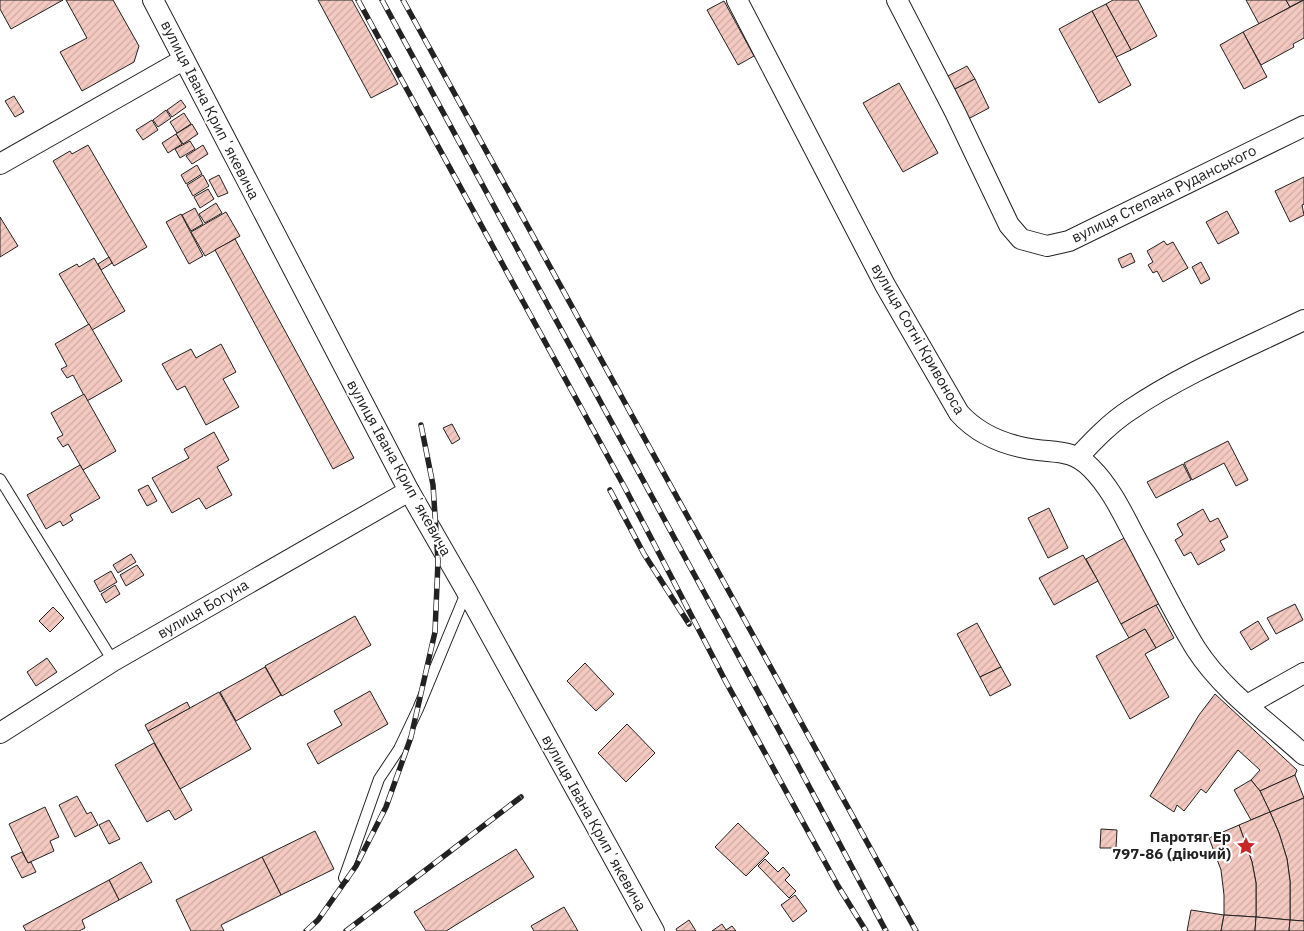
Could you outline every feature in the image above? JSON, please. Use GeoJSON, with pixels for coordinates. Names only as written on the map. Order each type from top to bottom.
{"type":"FeatureCollection","features":[{"type":"Feature","properties":{"kind":"street","name":"вулиця Івана Крипʼякевича"},"geometry":{"type":"LineString","coordinates":[[153,0],[409,491],[467,592],[654,931]]}},
{"type":"Feature","properties":{"kind":"street","name":"вулиця Сотні Кривоноса"},"geometry":{"type":"LineString","coordinates":[[737,0],[885,285],[959,413],[978,430],[1009,444],[1078,456]]}},
{"type":"Feature","properties":{"kind":"street","name":"вулиця Степана Руданського"},"geometry":{"type":"LineString","coordinates":[[897,0],[955,112],[1009,225],[1021,239],[1047,246],[1069,242],[1304,126]]}},
{"type":"Feature","properties":{"kind":"street"},"geometry":{"type":"LineString","coordinates":[[0,164],[183,60]]}},
{"type":"Feature","properties":{"kind":"street"},"geometry":{"type":"LineString","coordinates":[[1304,320],[1196,372],[1129,410],[1078,456],[1102,480],[1120,508],[1183,627],[1217,677],[1304,755]]}},
{"type":"Feature","properties":{"kind":"street","name":"вулиця Богуна"},"geometry":{"type":"LineString","coordinates":[[0,733],[113,661],[409,491]]}},
{"type":"Feature","properties":{"kind":"street"},"geometry":{"type":"LineString","coordinates":[[1248,705],[1304,673]]}},
{"type":"Feature","properties":{"kind":"lane"},"geometry":{"type":"LineString","coordinates":[[0,479],[113,661]]}},
{"type":"Feature","properties":{"kind":"lane"},"geometry":{"type":"LineString","coordinates":[[344,878],[379,779],[398,750],[422,700],[467,592]]}},
{"type":"Feature","properties":{"kind":"building"},"geometry":{"type":"Polygon","coordinates":[[[0,0],[63,0],[11,29],[0,9],[0,0]]]}},
{"type":"Feature","properties":{"kind":"building"},"geometry":{"type":"Polygon","coordinates":[[[66,0],[113,0],[139,46],[134,62],[82,91],[60,52],[87,38],[66,0]]]}},
{"type":"Feature","properties":{"kind":"building"},"geometry":{"type":"Polygon","coordinates":[[[318,0],[352,0],[398,84],[371,98],[318,0]]]}},
{"type":"Feature","properties":{"kind":"building"},"geometry":{"type":"Polygon","coordinates":[[[1113,0],[1138,0],[1157,36],[1131,50],[1106,4],[1113,0]]]}},
{"type":"Feature","properties":{"kind":"building"},"geometry":{"type":"Polygon","coordinates":[[[1246,0],[1286,0],[1290,7],[1259,24],[1246,0]]]}},
{"type":"Feature","properties":{"kind":"building"},"geometry":{"type":"Polygon","coordinates":[[[1286,0],[1303,0],[1290,7],[1286,0]]]}},
{"type":"Feature","properties":{"kind":"building"},"geometry":{"type":"Polygon","coordinates":[[[1304,0],[1304,38],[1293,44],[1294,47],[1261,65],[1243,32],[1304,0]]]}},
{"type":"Feature","properties":{"kind":"building"},"geometry":{"type":"Polygon","coordinates":[[[724,1],[754,56],[738,65],[707,10],[724,1]]]}},
{"type":"Feature","properties":{"kind":"building"},"geometry":{"type":"Polygon","coordinates":[[[1106,4],[1131,50],[1116,57],[1092,11],[1106,4]]]}},
{"type":"Feature","properties":{"kind":"building"},"geometry":{"type":"Polygon","coordinates":[[[1092,11],[1131,85],[1099,103],[1059,29],[1092,11]]]}},
{"type":"Feature","properties":{"kind":"building"},"geometry":{"type":"Polygon","coordinates":[[[1243,32],[1267,77],[1244,89],[1220,45],[1243,32]]]}},
{"type":"Feature","properties":{"kind":"building"},"geometry":{"type":"Polygon","coordinates":[[[967,66],[975,79],[953,90],[946,77],[967,66]]]}},
{"type":"Feature","properties":{"kind":"building"},"geometry":{"type":"Polygon","coordinates":[[[975,79],[989,108],[968,119],[953,90],[975,79]]]}},
{"type":"Feature","properties":{"kind":"building"},"geometry":{"type":"Polygon","coordinates":[[[899,83],[938,153],[903,172],[863,103],[899,83]]]}},
{"type":"Feature","properties":{"kind":"building"},"geometry":{"type":"Polygon","coordinates":[[[14,96],[24,112],[15,117],[5,101],[14,96]]]}},
{"type":"Feature","properties":{"kind":"building"},"geometry":{"type":"Polygon","coordinates":[[[181,100],[186,107],[172,117],[167,110],[181,100]]]}},
{"type":"Feature","properties":{"kind":"building"},"geometry":{"type":"Polygon","coordinates":[[[166,110],[171,118],[158,127],[153,120],[166,110]]]}},
{"type":"Feature","properties":{"kind":"building"},"geometry":{"type":"Polygon","coordinates":[[[184,113],[191,124],[177,133],[170,122],[184,113]]]}},
{"type":"Feature","properties":{"kind":"building"},"geometry":{"type":"Polygon","coordinates":[[[152,120],[158,130],[143,140],[136,130],[152,120]]]}},
{"type":"Feature","properties":{"kind":"building"},"geometry":{"type":"Polygon","coordinates":[[[192,124],[198,134],[183,144],[176,134],[192,124]]]}},
{"type":"Feature","properties":{"kind":"building"},"geometry":{"type":"Polygon","coordinates":[[[176,134],[182,144],[168,153],[162,143],[176,134]]]}},
{"type":"Feature","properties":{"kind":"building"},"geometry":{"type":"Polygon","coordinates":[[[190,141],[195,149],[180,158],[175,149],[190,141]]]}},
{"type":"Feature","properties":{"kind":"building"},"geometry":{"type":"Polygon","coordinates":[[[88,145],[147,247],[114,266],[53,161],[70,151],[72,154],[88,145]]]}},
{"type":"Feature","properties":{"kind":"building"},"geometry":{"type":"Polygon","coordinates":[[[203,145],[208,154],[192,164],[186,156],[203,145]]]}},
{"type":"Feature","properties":{"kind":"building"},"geometry":{"type":"Polygon","coordinates":[[[197,165],[202,174],[186,184],[181,175],[197,165]]]}},
{"type":"Feature","properties":{"kind":"building"},"geometry":{"type":"Polygon","coordinates":[[[203,175],[209,186],[193,196],[187,185],[203,175]]]}},
{"type":"Feature","properties":{"kind":"building"},"geometry":{"type":"Polygon","coordinates":[[[219,175],[228,193],[218,197],[209,180],[219,175]]]}},
{"type":"Feature","properties":{"kind":"building"},"geometry":{"type":"Polygon","coordinates":[[[1304,177],[1304,204],[1302,205],[1304,215],[1290,222],[1275,191],[1304,177]]]}},
{"type":"Feature","properties":{"kind":"building"},"geometry":{"type":"Polygon","coordinates":[[[208,189],[214,199],[200,208],[194,197],[208,189]]]}},
{"type":"Feature","properties":{"kind":"building"},"geometry":{"type":"Polygon","coordinates":[[[216,203],[222,213],[205,223],[199,214],[216,203]]]}},
{"type":"Feature","properties":{"kind":"building"},"geometry":{"type":"Polygon","coordinates":[[[195,208],[203,224],[191,231],[182,215],[195,208]]]}},
{"type":"Feature","properties":{"kind":"building"},"geometry":{"type":"Polygon","coordinates":[[[1227,211],[1239,233],[1218,244],[1206,222],[1227,211]]]}},
{"type":"Feature","properties":{"kind":"building"},"geometry":{"type":"Polygon","coordinates":[[[226,212],[240,236],[205,256],[191,232],[226,212]]]}},
{"type":"Feature","properties":{"kind":"building"},"geometry":{"type":"Polygon","coordinates":[[[181,214],[203,256],[189,264],[166,222],[181,214]]]}},
{"type":"Feature","properties":{"kind":"building"},"geometry":{"type":"Polygon","coordinates":[[[0,217],[18,246],[0,257],[0,217]]]}},
{"type":"Feature","properties":{"kind":"building"},"geometry":{"type":"Polygon","coordinates":[[[235,239],[354,458],[333,469],[215,250],[235,239]]]}},
{"type":"Feature","properties":{"kind":"building"},"geometry":{"type":"Polygon","coordinates":[[[1164,241],[1167,245],[1173,242],[1188,268],[1163,282],[1157,271],[1153,273],[1148,265],[1153,262],[1147,251],[1164,241]]]}},
{"type":"Feature","properties":{"kind":"building"},"geometry":{"type":"Polygon","coordinates":[[[1131,253],[1135,262],[1122,268],[1118,259],[1131,253]]]}},
{"type":"Feature","properties":{"kind":"building"},"geometry":{"type":"Polygon","coordinates":[[[109,257],[112,263],[101,270],[98,264],[109,257]]]}},
{"type":"Feature","properties":{"kind":"building"},"geometry":{"type":"Polygon","coordinates":[[[94,258],[125,311],[92,330],[59,274],[77,264],[79,267],[94,258]]]}},
{"type":"Feature","properties":{"kind":"building"},"geometry":{"type":"Polygon","coordinates":[[[1201,262],[1210,279],[1201,284],[1192,267],[1201,262]]]}},
{"type":"Feature","properties":{"kind":"building"},"geometry":{"type":"Polygon","coordinates":[[[89,324],[122,381],[87,401],[73,375],[67,378],[61,369],[67,366],[55,344],[89,324]]]}},
{"type":"Feature","properties":{"kind":"building"},"geometry":{"type":"Polygon","coordinates":[[[221,344],[236,372],[223,379],[239,407],[206,425],[185,386],[177,390],[162,364],[191,349],[196,358],[221,344]]]}},
{"type":"Feature","properties":{"kind":"building"},"geometry":{"type":"Polygon","coordinates":[[[84,394],[116,451],[83,470],[68,444],[63,447],[57,438],[63,435],[51,413],[84,394]]]}},
{"type":"Feature","properties":{"kind":"building"},"geometry":{"type":"Polygon","coordinates":[[[452,424],[460,439],[452,444],[443,428],[452,424]]]}},
{"type":"Feature","properties":{"kind":"building"},"geometry":{"type":"Polygon","coordinates":[[[214,432],[229,460],[217,467],[232,495],[206,509],[199,498],[172,513],[152,478],[189,458],[184,449],[214,432]]]}},
{"type":"Feature","properties":{"kind":"building"},"geometry":{"type":"Polygon","coordinates":[[[1228,441],[1248,480],[1236,486],[1224,463],[1192,480],[1184,463],[1228,441]]]}},
{"type":"Feature","properties":{"kind":"building"},"geometry":{"type":"Polygon","coordinates":[[[1183,464],[1191,480],[1156,498],[1147,482],[1183,464]]]}},
{"type":"Feature","properties":{"kind":"building"},"geometry":{"type":"Polygon","coordinates":[[[80,465],[100,498],[70,515],[73,520],[63,526],[60,521],[46,529],[27,495],[80,465]]]}},
{"type":"Feature","properties":{"kind":"building"},"geometry":{"type":"Polygon","coordinates":[[[148,485],[157,501],[147,506],[138,490],[148,485]]]}},
{"type":"Feature","properties":{"kind":"building"},"geometry":{"type":"Polygon","coordinates":[[[1049,508],[1068,548],[1048,558],[1028,518],[1049,508]]]}},
{"type":"Feature","properties":{"kind":"building"},"geometry":{"type":"Polygon","coordinates":[[[1203,509],[1210,522],[1218,518],[1228,537],[1220,541],[1225,550],[1198,565],[1191,552],[1184,556],[1175,540],[1183,535],[1177,524],[1203,509]]]}},
{"type":"Feature","properties":{"kind":"building"},"geometry":{"type":"Polygon","coordinates":[[[1126,537],[1162,602],[1121,624],[1086,559],[1126,537]]]}},
{"type":"Feature","properties":{"kind":"building"},"geometry":{"type":"Polygon","coordinates":[[[131,554],[136,562],[118,573],[113,565],[131,554]]]}},
{"type":"Feature","properties":{"kind":"building"},"geometry":{"type":"Polygon","coordinates":[[[1083,555],[1098,581],[1054,605],[1039,578],[1083,555]]]}},
{"type":"Feature","properties":{"kind":"building"},"geometry":{"type":"Polygon","coordinates":[[[137,565],[144,575],[126,586],[120,575],[137,565]]]}},
{"type":"Feature","properties":{"kind":"building"},"geometry":{"type":"Polygon","coordinates":[[[111,571],[117,582],[100,592],[94,581],[111,571]]]}},
{"type":"Feature","properties":{"kind":"building"},"geometry":{"type":"Polygon","coordinates":[[[115,585],[120,594],[106,603],[101,594],[115,585]]]}},
{"type":"Feature","properties":{"kind":"building"},"geometry":{"type":"Polygon","coordinates":[[[1295,604],[1303,620],[1276,634],[1267,618],[1295,604]]]}},
{"type":"Feature","properties":{"kind":"building"},"geometry":{"type":"Polygon","coordinates":[[[1156,605],[1174,638],[1156,648],[1145,629],[1129,638],[1121,624],[1156,605]]]}},
{"type":"Feature","properties":{"kind":"building"},"geometry":{"type":"Polygon","coordinates":[[[53,607],[64,618],[50,632],[39,621],[53,607]]]}},
{"type":"Feature","properties":{"kind":"building"},"geometry":{"type":"Polygon","coordinates":[[[355,616],[371,645],[282,696],[265,666],[355,616]]]}},
{"type":"Feature","properties":{"kind":"building"},"geometry":{"type":"Polygon","coordinates":[[[1258,621],[1269,639],[1251,650],[1240,632],[1258,621]]]}},
{"type":"Feature","properties":{"kind":"building"},"geometry":{"type":"Polygon","coordinates":[[[977,623],[1001,667],[980,677],[957,634],[977,623]]]}},
{"type":"Feature","properties":{"kind":"building"},"geometry":{"type":"Polygon","coordinates":[[[1145,629],[1156,648],[1145,654],[1169,697],[1130,719],[1096,656],[1145,629]]]}},
{"type":"Feature","properties":{"kind":"building"},"geometry":{"type":"Polygon","coordinates":[[[47,658],[57,672],[36,686],[27,672],[47,658]]]}},
{"type":"Feature","properties":{"kind":"building"},"geometry":{"type":"Polygon","coordinates":[[[585,663],[614,694],[596,711],[567,681],[585,663]]]}},
{"type":"Feature","properties":{"kind":"building"},"geometry":{"type":"Polygon","coordinates":[[[265,667],[281,695],[236,721],[220,692],[265,667]]]}},
{"type":"Feature","properties":{"kind":"building"},"geometry":{"type":"Polygon","coordinates":[[[1001,667],[1011,685],[990,696],[980,677],[1001,667]]]}},
{"type":"Feature","properties":{"kind":"building"},"geometry":{"type":"Polygon","coordinates":[[[370,691],[388,724],[318,764],[307,744],[342,725],[334,711],[370,691]]]}},
{"type":"Feature","properties":{"kind":"building"},"geometry":{"type":"Polygon","coordinates":[[[219,692],[251,749],[180,789],[148,731],[219,692]]]}},
{"type":"Feature","properties":{"kind":"building"},"geometry":{"type":"Polygon","coordinates":[[[1215,694],[1297,770],[1295,775],[1260,791],[1251,780],[1260,770],[1238,750],[1206,793],[1201,789],[1184,811],[1177,805],[1174,812],[1150,796],[1199,715],[1215,694]]]}},
{"type":"Feature","properties":{"kind":"building"},"geometry":{"type":"Polygon","coordinates":[[[187,702],[190,708],[148,731],[145,725],[187,702]]]}},
{"type":"Feature","properties":{"kind":"building"},"geometry":{"type":"Polygon","coordinates":[[[627,724],[655,753],[626,782],[598,753],[627,724]]]}},
{"type":"Feature","properties":{"kind":"building"},"geometry":{"type":"Polygon","coordinates":[[[154,743],[192,810],[175,820],[169,810],[147,822],[115,765],[154,743]]]}},
{"type":"Feature","properties":{"kind":"building"},"geometry":{"type":"Polygon","coordinates":[[[1295,775],[1304,798],[1270,812],[1260,791],[1295,775]]]}},
{"type":"Feature","properties":{"kind":"building"},"geometry":{"type":"Polygon","coordinates":[[[1251,780],[1260,791],[1270,812],[1251,820],[1234,790],[1251,780]]]}},
{"type":"Feature","properties":{"kind":"building"},"geometry":{"type":"Polygon","coordinates":[[[77,796],[87,814],[91,812],[98,825],[75,837],[59,805],[77,796]]]}},
{"type":"Feature","properties":{"kind":"building"},"geometry":{"type":"Polygon","coordinates":[[[1304,798],[1304,921],[1290,920],[1290,881],[1287,859],[1270,812],[1304,798]]]}},
{"type":"Feature","properties":{"kind":"building"},"geometry":{"type":"Polygon","coordinates":[[[45,807],[59,837],[50,841],[54,851],[28,863],[9,824],[45,807]]]}},
{"type":"Feature","properties":{"kind":"building"},"geometry":{"type":"Polygon","coordinates":[[[1270,812],[1287,859],[1290,881],[1290,920],[1256,917],[1256,883],[1252,862],[1239,825],[1270,812]]]}},
{"type":"Feature","properties":{"kind":"building"},"geometry":{"type":"Polygon","coordinates":[[[109,820],[120,839],[109,844],[99,825],[109,820]]]}},
{"type":"Feature","properties":{"kind":"building"},"geometry":{"type":"Polygon","coordinates":[[[738,823],[769,853],[746,876],[715,847],[738,823]]]}},
{"type":"Feature","properties":{"kind":"building"},"geometry":{"type":"Polygon","coordinates":[[[1239,825],[1252,862],[1256,883],[1256,917],[1224,915],[1221,870],[1209,838],[1239,825]]]}},
{"type":"Feature","properties":{"kind":"building"},"geometry":{"type":"Polygon","coordinates":[[[1101,829],[1117,830],[1116,848],[1100,848],[1101,829]]]}},
{"type":"Feature","properties":{"kind":"building"},"geometry":{"type":"Polygon","coordinates":[[[315,831],[334,869],[281,895],[262,857],[315,831]]]}},
{"type":"Feature","properties":{"kind":"building"},"geometry":{"type":"Polygon","coordinates":[[[516,849],[534,877],[446,931],[426,931],[414,912],[516,849]]]}},
{"type":"Feature","properties":{"kind":"building"},"geometry":{"type":"Polygon","coordinates":[[[22,852],[28,863],[31,862],[36,872],[22,878],[11,857],[22,852]]]}},
{"type":"Feature","properties":{"kind":"building"},"geometry":{"type":"Polygon","coordinates":[[[262,857],[281,895],[221,925],[224,931],[191,931],[176,900],[262,857]]]}},
{"type":"Feature","properties":{"kind":"building"},"geometry":{"type":"Polygon","coordinates":[[[765,859],[778,872],[783,867],[790,875],[785,880],[796,891],[789,898],[758,866],[765,859]]]}},
{"type":"Feature","properties":{"kind":"building"},"geometry":{"type":"Polygon","coordinates":[[[141,862],[152,882],[119,900],[109,880],[141,862]]]}},
{"type":"Feature","properties":{"kind":"building"},"geometry":{"type":"Polygon","coordinates":[[[109,880],[119,900],[82,920],[85,928],[79,931],[26,931],[23,926],[109,880]]]}},
{"type":"Feature","properties":{"kind":"building"},"geometry":{"type":"Polygon","coordinates":[[[795,895],[807,911],[793,922],[781,905],[795,895]]]}},
{"type":"Feature","properties":{"kind":"building"},"geometry":{"type":"Polygon","coordinates":[[[564,907],[578,931],[534,931],[531,926],[564,907]]]}},
{"type":"Feature","properties":{"kind":"building"},"geometry":{"type":"Polygon","coordinates":[[[1191,910],[1224,915],[1221,931],[1187,931],[1191,910]]]}},
{"type":"Feature","properties":{"kind":"building"},"geometry":{"type":"Polygon","coordinates":[[[1224,915],[1256,917],[1255,931],[1221,931],[1224,915]]]}},
{"type":"Feature","properties":{"kind":"building"},"geometry":{"type":"Polygon","coordinates":[[[1256,917],[1290,920],[1289,931],[1255,931],[1256,917]]]}},
{"type":"Feature","properties":{"kind":"building"},"geometry":{"type":"Polygon","coordinates":[[[689,920],[696,931],[677,931],[676,929],[689,920]]]}},
{"type":"Feature","properties":{"kind":"building"},"geometry":{"type":"Polygon","coordinates":[[[1290,920],[1304,921],[1304,931],[1289,931],[1290,920]]]}},
{"type":"Feature","properties":{"kind":"building"},"geometry":{"type":"Polygon","coordinates":[[[722,924],[726,930],[732,926],[736,931],[712,931],[722,924]]]}},
{"type":"Feature","properties":{"kind":"railway"},"geometry":{"type":"LineString","coordinates":[[358,0],[625,488],[726,682],[838,886],[866,931]]}},
{"type":"Feature","properties":{"kind":"railway"},"geometry":{"type":"LineString","coordinates":[[382,0],[886,931]]}},
{"type":"Feature","properties":{"kind":"railway"},"geometry":{"type":"LineString","coordinates":[[403,0],[916,931]]}},
{"type":"Feature","properties":{"kind":"railway"},"geometry":{"type":"LineString","coordinates":[[306,931],[318,920],[356,866],[386,807],[411,737],[435,632],[438,561],[433,485],[421,425]]}},
{"type":"Feature","properties":{"kind":"railway"},"geometry":{"type":"LineString","coordinates":[[610,490],[644,554],[689,624]]}},
{"type":"Feature","properties":{"kind":"railway"},"geometry":{"type":"LineString","coordinates":[[346,931],[521,797]]}},
{"type":"Feature","properties":{"kind":"place","name":"Паротяг Ер 797-86 (діючий)"},"geometry":{"type":"Point","coordinates":[1246,846]}}]}
